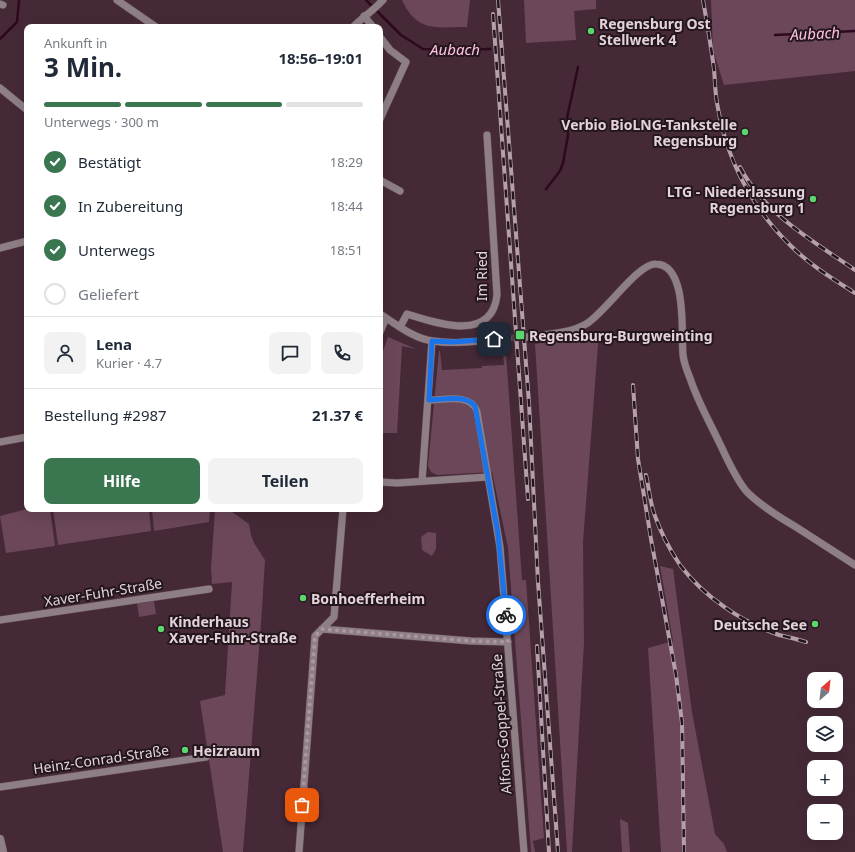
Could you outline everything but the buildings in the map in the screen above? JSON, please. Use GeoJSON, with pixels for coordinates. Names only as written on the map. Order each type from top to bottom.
{"type":"FeatureCollection","features":[{"type":"Feature","properties":{"kind":"street"},"geometry":{"type":"LineString","coordinates":[[117,0],[152,24]]}},
{"type":"Feature","properties":{"kind":"street"},"geometry":{"type":"LineString","coordinates":[[356,24],[364,16],[372,12],[381,2]]}},
{"type":"Feature","properties":{"kind":"street"},"geometry":{"type":"LineString","coordinates":[[364,16],[371,24]]}},
{"type":"Feature","properties":{"kind":"street"},"geometry":{"type":"LineString","coordinates":[[383,41],[390,50],[406,62],[383,112]]}},
{"type":"Feature","properties":{"kind":"street"},"geometry":{"type":"LineString","coordinates":[[0,88],[24,108]]}},
{"type":"Feature","properties":{"kind":"street","name":"Im Ried"},"geometry":{"type":"LineString","coordinates":[[400,327],[407,314],[448,326],[468,325],[476,324],[483,320],[490,315],[494,309],[496,295],[487,135]]}},
{"type":"Feature","properties":{"kind":"street"},"geometry":{"type":"LineString","coordinates":[[383,182],[400,191]]}},
{"type":"Feature","properties":{"kind":"street"},"geometry":{"type":"LineString","coordinates":[[0,248],[24,242]]}},
{"type":"Feature","properties":{"kind":"street"},"geometry":{"type":"LineString","coordinates":[[527,337],[573,329],[586,324],[604,309],[634,276],[647,266],[656,264],[664,266],[675,279],[679,288],[686,370],[700,404],[738,478],[746,490],[770,511],[855,564]]}},
{"type":"Feature","properties":{"kind":"street"},"geometry":{"type":"LineString","coordinates":[[383,316],[400,327],[432,341],[453,342],[508,338]]}},
{"type":"Feature","properties":{"kind":"street"},"geometry":{"type":"LineString","coordinates":[[422,481],[429,400],[432,341]]}},
{"type":"Feature","properties":{"kind":"street","name":"Alfons-Goppel-Straße"},"geometry":{"type":"LineString","coordinates":[[429,400],[464,399],[475,406],[500,547],[524,852]]}},
{"type":"Feature","properties":{"kind":"street"},"geometry":{"type":"LineString","coordinates":[[0,442],[24,438]]}},
{"type":"Feature","properties":{"kind":"street"},"geometry":{"type":"LineString","coordinates":[[383,482],[397,483],[487,477]]}},
{"type":"Feature","properties":{"kind":"street"},"geometry":{"type":"LineString","coordinates":[[298,852],[315,636],[334,617],[343,512]]}},
{"type":"Feature","properties":{"kind":"street","name":"Xaver-Fuhr-Straße"},"geometry":{"type":"LineString","coordinates":[[0,620],[209,589]]}},
{"type":"Feature","properties":{"kind":"street"},"geometry":{"type":"LineString","coordinates":[[322,629],[471,641],[508,642]]}},
{"type":"Feature","properties":{"kind":"street","name":"Heinz-Conrad-Straße"},"geometry":{"type":"LineString","coordinates":[[0,787],[206,757]]}},
{"type":"Feature","properties":{"kind":"street"},"geometry":{"type":"LineString","coordinates":[[0,840],[3,852]]}},
{"type":"Feature","properties":{"kind":"shaded area"},"geometry":{"type":"Polygon","coordinates":[[[402,0],[470,0],[467,27],[437,27],[421,23],[408,11],[402,0]]]}},
{"type":"Feature","properties":{"kind":"shaded area"},"geometry":{"type":"Polygon","coordinates":[[[524,0],[596,0],[596,9],[574,11],[576,40],[526,43],[524,0]]]}},
{"type":"Feature","properties":{"kind":"shaded area"},"geometry":{"type":"Polygon","coordinates":[[[711,0],[855,0],[855,71],[724,85],[713,50],[711,0]]]}},
{"type":"Feature","properties":{"kind":"shaded area"},"geometry":{"type":"Polygon","coordinates":[[[599,332],[583,542],[584,643],[572,852],[567,852],[535,344],[599,332]]]}},
{"type":"Feature","properties":{"kind":"shaded area"},"geometry":{"type":"Polygon","coordinates":[[[388,337],[416,349],[402,346],[397,433],[383,433],[383,351],[388,337]]]}},
{"type":"Feature","properties":{"kind":"shaded area"},"geometry":{"type":"Polygon","coordinates":[[[439,351],[442,370],[482,368],[482,366],[504,365],[503,353],[506,353],[522,580],[526,580],[544,838],[533,841],[535,852],[531,852],[508,548],[492,472],[437,475],[431,472],[428,466],[439,351]]]}},
{"type":"Feature","properties":{"kind":"shaded area"},"geometry":{"type":"Polygon","coordinates":[[[24,510],[24,512],[50,512],[55,546],[6,553],[0,516],[24,510]]]}},
{"type":"Feature","properties":{"kind":"shaded area"},"geometry":{"type":"Polygon","coordinates":[[[53,512],[149,512],[151,531],[58,545],[53,512]]]}},
{"type":"Feature","properties":{"kind":"shaded area"},"geometry":{"type":"Polygon","coordinates":[[[152,512],[210,512],[209,522],[154,531],[152,512]]]}},
{"type":"Feature","properties":{"kind":"shaded area"},"geometry":{"type":"Polygon","coordinates":[[[215,512],[232,512],[249,524],[254,543],[265,560],[243,852],[223,852],[200,701],[225,695],[232,582],[212,584],[211,568],[215,512]]]}},
{"type":"Feature","properties":{"kind":"shaded area"},"geometry":{"type":"Polygon","coordinates":[[[428,532],[436,533],[436,549],[432,556],[422,550],[421,537],[428,532]]]}},
{"type":"Feature","properties":{"kind":"shaded area"},"geometry":{"type":"Polygon","coordinates":[[[660,566],[673,569],[692,712],[715,834],[724,844],[727,852],[661,852],[648,648],[673,641],[660,566]]]}},
{"type":"Feature","properties":{"kind":"shaded area"},"geometry":{"type":"Polygon","coordinates":[[[154,601],[156,614],[139,617],[137,603],[154,601]]]}},
{"type":"Feature","properties":{"kind":"shaded area"},"geometry":{"type":"Polygon","coordinates":[[[620,819],[628,823],[630,852],[622,852],[620,819]]]}},
{"type":"Feature","properties":{"kind":"waterway","name":"Aubach"},"geometry":{"type":"LineString","coordinates":[[0,39],[17,22],[19,0]]}},
{"type":"Feature","properties":{"kind":"waterway","name":"Aubach"},"geometry":{"type":"LineString","coordinates":[[366,0],[401,35],[423,49],[490,49]]}},
{"type":"Feature","properties":{"kind":"waterway","name":"Aubach"},"geometry":{"type":"LineString","coordinates":[[775,35],[855,31]]}},
{"type":"Feature","properties":{"kind":"waterway"},"geometry":{"type":"LineString","coordinates":[[546,189],[560,171],[563,163],[568,135],[567,118],[578,67]]}},
{"type":"Feature","properties":{"kind":"tunnel"},"geometry":{"type":"LineString","coordinates":[[508,338],[527,337]]}},
{"type":"Feature","properties":{"kind":"railway"},"geometry":{"type":"LineString","coordinates":[[498,0],[529,403],[538,582],[558,852]]}},
{"type":"Feature","properties":{"kind":"railway"},"geometry":{"type":"LineString","coordinates":[[703,0],[714,69],[716,99],[721,123],[727,143],[742,180],[764,215],[791,246],[814,266],[855,293]]}},
{"type":"Feature","properties":{"kind":"railway"},"geometry":{"type":"LineString","coordinates":[[493,14],[528,499]]}},
{"type":"Feature","properties":{"kind":"railway"},"geometry":{"type":"LineString","coordinates":[[740,167],[750,184],[776,213],[806,237],[855,270]]}},
{"type":"Feature","properties":{"kind":"railway"},"geometry":{"type":"LineString","coordinates":[[633,385],[638,459],[676,675],[682,723],[684,852]]}},
{"type":"Feature","properties":{"kind":"railway"},"geometry":{"type":"LineString","coordinates":[[646,475],[652,506],[660,529],[680,565],[700,588],[738,616],[751,623],[779,635],[806,642]]}},
{"type":"Feature","properties":{"kind":"railway"},"geometry":{"type":"LineString","coordinates":[[537,646],[549,852]]}},
{"type":"Feature","properties":{"kind":"way so far"},"geometry":{"type":"LineString","coordinates":[[302,805],[315,636],[322,629],[471,641],[508,642],[506,615]]}},
{"type":"Feature","properties":{"kind":"place","name":"Regensburg Ost Stellwerk 4"},"geometry":{"type":"Point","coordinates":[591,31]}},
{"type":"Feature","properties":{"kind":"place","name":"Verbio BioLNG-Tankstelle Regensburg"},"geometry":{"type":"Point","coordinates":[745,132]}},
{"type":"Feature","properties":{"kind":"place","name":"LTG - Niederlassung Regensburg 1"},"geometry":{"type":"Point","coordinates":[813,199]}},
{"type":"Feature","properties":{"kind":"place","name":"Regensburg-Burgweinting"},"geometry":{"type":"Point","coordinates":[520,335]}},
{"type":"Feature","properties":{"kind":"place","name":"Bonhoefferheim"},"geometry":{"type":"Point","coordinates":[303,598]}},
{"type":"Feature","properties":{"kind":"place","name":"Deutsche See"},"geometry":{"type":"Point","coordinates":[815,624]}},
{"type":"Feature","properties":{"kind":"place","name":"Kinderhaus Xaver-Fuhr-Straße"},"geometry":{"type":"Point","coordinates":[161,629]}},
{"type":"Feature","properties":{"kind":"place","name":"Heizraum"},"geometry":{"type":"Point","coordinates":[185,750]}},
{"type":"Feature","properties":{"kind":"route"},"geometry":{"type":"LineString","coordinates":[[494,339],[453,342],[432,341],[429,400],[464,399],[468,400],[475,406],[500,547],[506,615]]}}]}
